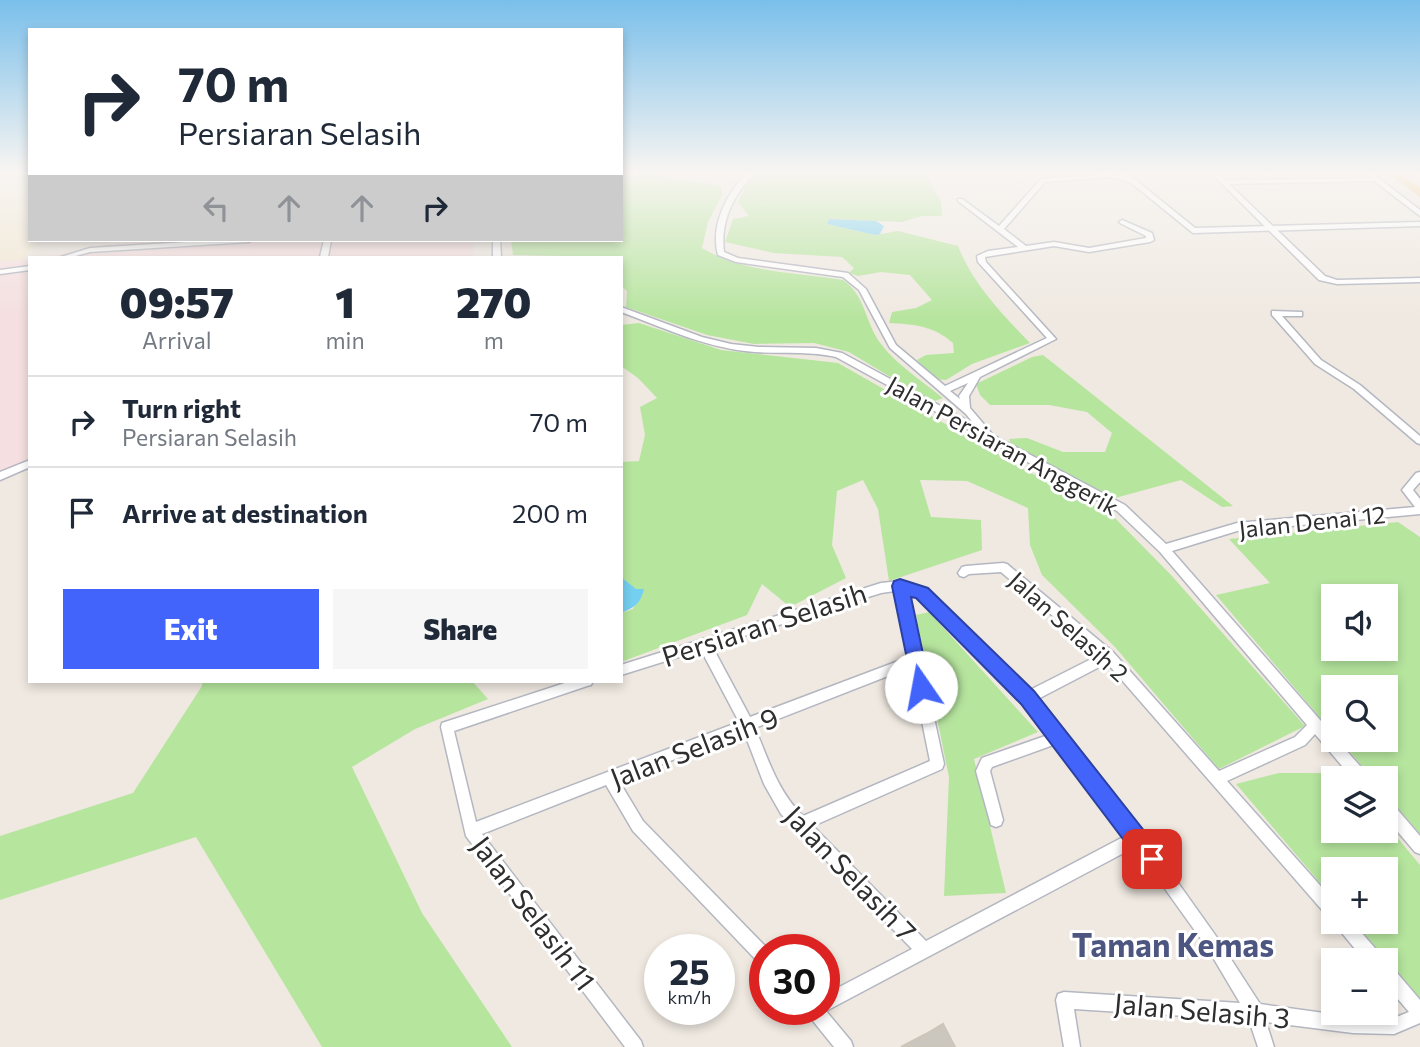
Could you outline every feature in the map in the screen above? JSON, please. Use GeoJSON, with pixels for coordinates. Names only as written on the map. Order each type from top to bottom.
{"type":"FeatureCollection","features":[{"type":"Feature","properties":{"kind":"street"},"geometry":{"type":"LineString","coordinates":[[724,222],[718,242],[721,253],[736,260],[845,275],[862,289],[893,346],[965,408],[994,442]]}},
{"type":"Feature","properties":{"kind":"street"},"geometry":{"type":"LineString","coordinates":[[990,222],[1024,248]]}},
{"type":"Feature","properties":{"kind":"street"},"geometry":{"type":"LineString","coordinates":[[1000,229],[1006,222]]}},
{"type":"Feature","properties":{"kind":"street"},"geometry":{"type":"LineString","coordinates":[[943,391],[1052,339],[980,258],[988,253],[1054,244],[1089,250],[1150,240],[1149,235],[1137,227],[1122,222]]}},
{"type":"Feature","properties":{"kind":"street"},"geometry":{"type":"LineString","coordinates":[[1182,222],[1193,231],[1420,224]]}},
{"type":"Feature","properties":{"kind":"street"},"geometry":{"type":"LineString","coordinates":[[1265,222],[1322,278],[1329,281],[1420,279]]}},
{"type":"Feature","properties":{"kind":"street"},"geometry":{"type":"LineString","coordinates":[[69,256],[90,250],[217,242]]}},
{"type":"Feature","properties":{"kind":"street"},"geometry":{"type":"LineString","coordinates":[[0,272],[28,268]]}},
{"type":"Feature","properties":{"kind":"street","name":"Jalan Persiaran Anggerik"},"geometry":{"type":"LineString","coordinates":[[623,310],[720,343],[747,349],[807,348],[839,355],[994,442],[1121,508],[1164,549],[1351,766]]}},
{"type":"Feature","properties":{"kind":"street"},"geometry":{"type":"LineString","coordinates":[[1299,314],[1275,313],[1318,362],[1357,387],[1420,441]]}},
{"type":"Feature","properties":{"kind":"street"},"geometry":{"type":"LineString","coordinates":[[965,408],[964,396],[979,373]]}},
{"type":"Feature","properties":{"kind":"street"},"geometry":{"type":"LineString","coordinates":[[0,476],[28,464]]}},
{"type":"Feature","properties":{"kind":"street"},"geometry":{"type":"LineString","coordinates":[[1420,476],[1408,489],[1420,508]]}},
{"type":"Feature","properties":{"kind":"street","name":"Jalan Denai 12"},"geometry":{"type":"LineString","coordinates":[[1164,549],[1237,527],[1420,508]]}},
{"type":"Feature","properties":{"kind":"street","name":"Jalan Selasih 2"},"geometry":{"type":"LineString","coordinates":[[964,573],[966,570],[1003,567],[1109,656],[1321,898]]}},
{"type":"Feature","properties":{"kind":"street"},"geometry":{"type":"LineString","coordinates":[[801,824],[937,764],[900,586]]}},
{"type":"Feature","properties":{"kind":"street","name":"Persiaran Selasih"},"geometry":{"type":"LineString","coordinates":[[623,669],[881,588],[900,586],[922,593],[1027,698],[1137,838],[1213,944],[1255,1012],[1266,1047]]}},
{"type":"Feature","properties":{"kind":"street","name":"Jalan Selasih 7"},"geometry":{"type":"LineString","coordinates":[[704,643],[748,726],[769,779],[786,808],[925,951]]}},
{"type":"Feature","properties":{"kind":"street"},"geometry":{"type":"LineString","coordinates":[[1027,698],[1109,656]]}},
{"type":"Feature","properties":{"kind":"street","name":"Jalan Selasih 9"},"geometry":{"type":"LineString","coordinates":[[471,831],[915,660]]}},
{"type":"Feature","properties":{"kind":"street","name":"Jalan Selasih 11"},"geometry":{"type":"LineString","coordinates":[[581,683],[447,727],[471,831],[635,1047]]}},
{"type":"Feature","properties":{"kind":"street"},"geometry":{"type":"LineString","coordinates":[[1217,779],[1300,741],[1316,725]]}},
{"type":"Feature","properties":{"kind":"street"},"geometry":{"type":"LineString","coordinates":[[996,820],[984,771],[987,762],[1060,737]]}},
{"type":"Feature","properties":{"kind":"street"},"geometry":{"type":"LineString","coordinates":[[610,779],[638,826],[749,940]]}},
{"type":"Feature","properties":{"kind":"street"},"geometry":{"type":"LineString","coordinates":[[1398,821],[1420,847]]}},
{"type":"Feature","properties":{"kind":"street"},"geometry":{"type":"LineString","coordinates":[[840,996],[1137,838]]}},
{"type":"Feature","properties":{"kind":"street"},"geometry":{"type":"LineString","coordinates":[[1352,934],[1364,948]]}},
{"type":"Feature","properties":{"kind":"street"},"geometry":{"type":"LineString","coordinates":[[1398,987],[1420,1014]]}},
{"type":"Feature","properties":{"kind":"street","name":"Jalan Selasih 3"},"geometry":{"type":"LineString","coordinates":[[1072,1047],[1064,1000],[1255,1012],[1353,1025],[1394,1026],[1420,1014]]}},
{"type":"Feature","properties":{"kind":"street"},"geometry":{"type":"LineString","coordinates":[[827,1025],[845,1047]]}},
{"type":"Feature","properties":{"kind":"shaded area"},"geometry":{"type":"Polygon","coordinates":[[[0,222],[28,222],[28,242],[36,242],[21,261],[0,262],[0,222]]]}},
{"type":"Feature","properties":{"kind":"shaded area"},"geometry":{"type":"Polygon","coordinates":[[[146,242],[474,244],[472,256],[50,256],[102,245],[146,242]]]}},
{"type":"Feature","properties":{"kind":"shaded area"},"geometry":{"type":"Polygon","coordinates":[[[28,260],[28,460],[0,473],[0,262],[28,260]]]}},
{"type":"Feature","properties":{"kind":"green space"},"geometry":{"type":"Polygon","coordinates":[[[623,222],[708,222],[702,248],[718,256],[752,267],[843,280],[851,286],[861,302],[876,336],[887,352],[943,398],[932,402],[849,352],[814,343],[754,344],[707,335],[626,307],[623,256],[513,255],[511,242],[623,242],[623,222]]]}},
{"type":"Feature","properties":{"kind":"green space"},"geometry":{"type":"Polygon","coordinates":[[[732,222],[828,222],[827,224],[875,235],[898,231],[958,246],[980,285],[1030,343],[972,364],[946,380],[935,379],[917,360],[926,355],[954,353],[953,343],[923,327],[889,323],[892,312],[916,308],[932,300],[910,275],[881,272],[858,276],[849,273],[854,268],[842,257],[774,253],[725,242],[732,222]]]}},
{"type":"Feature","properties":{"kind":"green space"},"geometry":{"type":"Polygon","coordinates":[[[639,323],[721,350],[838,363],[1065,492],[1110,513],[1171,575],[1305,726],[1219,769],[1115,647],[1042,575],[1030,545],[1028,508],[967,481],[920,480],[931,517],[981,520],[982,550],[889,581],[878,509],[863,480],[837,491],[832,545],[846,578],[790,607],[762,584],[747,615],[623,661],[623,612],[633,609],[643,589],[636,590],[623,579],[623,462],[639,461],[645,435],[640,407],[657,398],[638,378],[623,367],[623,325],[639,323]]]}},
{"type":"Feature","properties":{"kind":"green space"},"geometry":{"type":"Polygon","coordinates":[[[1043,355],[1233,506],[1222,507],[1181,480],[1115,498],[1012,446],[1009,439],[1027,438],[1063,452],[1105,452],[1112,433],[1087,412],[1049,405],[990,405],[980,395],[976,384],[1032,357],[1043,355]]]}},
{"type":"Feature","properties":{"kind":"green space"},"geometry":{"type":"Polygon","coordinates":[[[1398,522],[1420,537],[1420,834],[1398,808],[1398,766],[1362,766],[1350,752],[1398,752],[1398,675],[1321,675],[1321,719],[1216,595],[1270,583],[1229,539],[1398,522]]]}},
{"type":"Feature","properties":{"kind":"green space"},"geometry":{"type":"Polygon","coordinates":[[[929,612],[1038,732],[974,759],[1006,893],[944,896],[949,777],[916,615],[929,612]]]}},
{"type":"Feature","properties":{"kind":"green space"},"geometry":{"type":"Polygon","coordinates":[[[202,683],[474,683],[488,699],[415,729],[352,767],[422,913],[512,1047],[322,1047],[196,837],[0,900],[0,836],[133,793],[202,683]]]}},
{"type":"Feature","properties":{"kind":"green space"},"geometry":{"type":"Polygon","coordinates":[[[1279,773],[1321,773],[1321,843],[1398,843],[1398,838],[1420,865],[1420,999],[1398,973],[1398,948],[1376,948],[1364,934],[1398,934],[1398,857],[1321,857],[1321,884],[1236,784],[1279,773]]]}},
{"type":"Feature","properties":{"kind":"water"},"geometry":{"type":"Polygon","coordinates":[[[828,222],[877,222],[884,226],[880,234],[875,235],[827,224],[828,222]]]}},
{"type":"Feature","properties":{"kind":"water"},"geometry":{"type":"Polygon","coordinates":[[[623,579],[636,589],[644,589],[641,598],[623,612],[623,579]]]}},
{"type":"Feature","properties":{"kind":"building"},"geometry":{"type":"Polygon","coordinates":[[[943,1024],[955,1047],[901,1047],[926,1034],[943,1024]]]}},
{"type":"Feature","properties":{"kind":"district","name":"Taman Kemas"},"geometry":{"type":"Point","coordinates":[1173,944]}},
{"type":"Feature","properties":{"kind":"route"},"geometry":{"type":"LineString","coordinates":[[921,687],[900,586],[922,593],[1027,698],[1060,737],[1152,859]]}}]}
